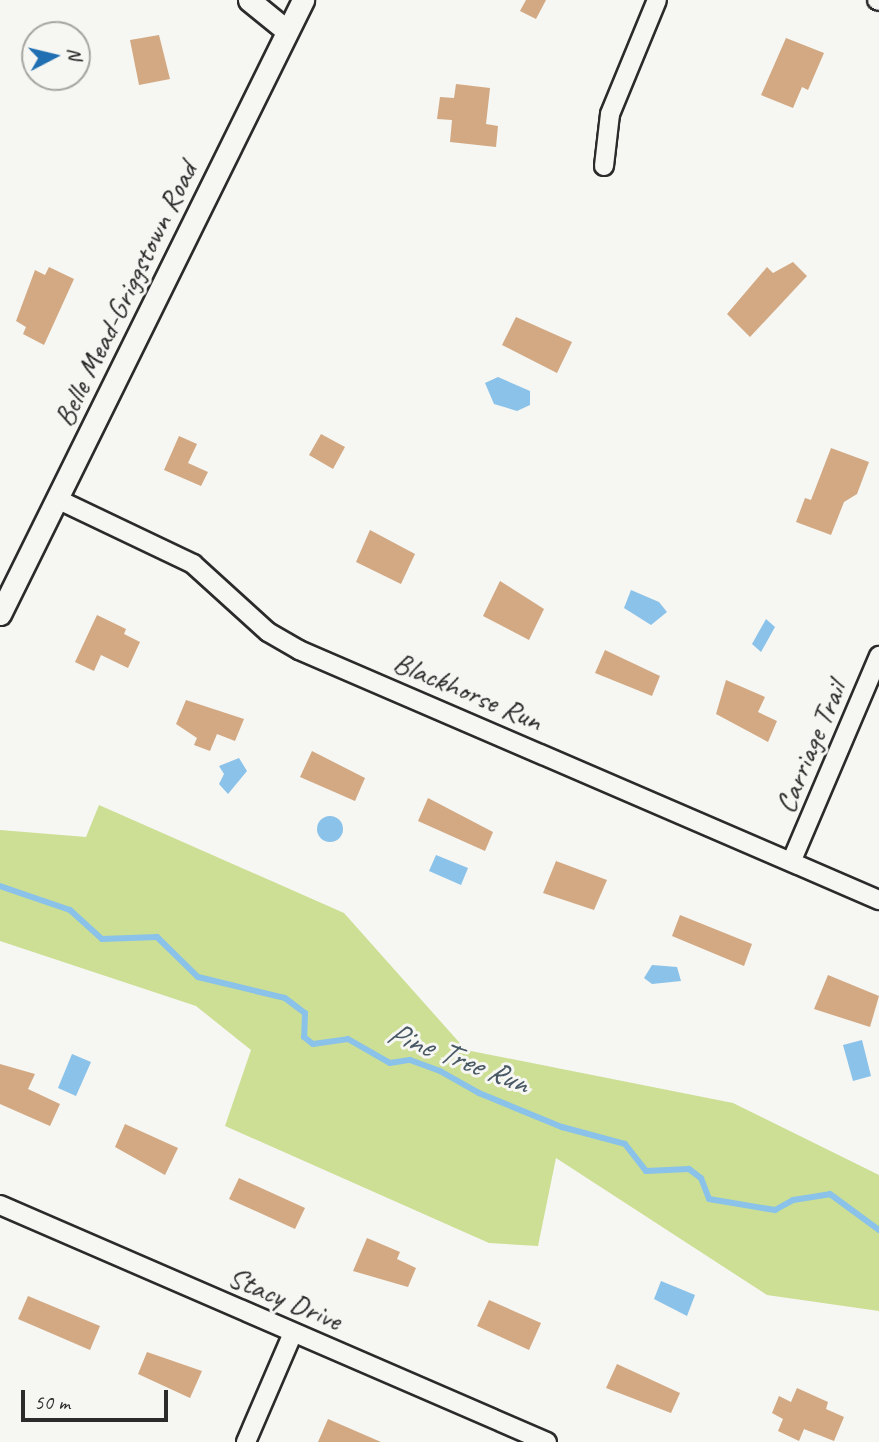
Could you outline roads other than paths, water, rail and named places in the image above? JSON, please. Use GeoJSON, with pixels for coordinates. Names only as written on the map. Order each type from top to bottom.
{"type":"FeatureCollection","features":[{"type":"Feature","properties":{"kind":"street"},"geometry":{"type":"LineString","coordinates":[[249,0],[287,31]]}},
{"type":"Feature","properties":{"kind":"street","name":"Belle Mead-Griggstown Road"},"geometry":{"type":"LineString","coordinates":[[0,614],[303,0]]}},
{"type":"Feature","properties":{"kind":"street"},"geometry":{"type":"LineString","coordinates":[[604,166],[614,102],[657,0]]}},
{"type":"Feature","properties":{"kind":"street","name":"Blackhorse Run"},"geometry":{"type":"LineString","coordinates":[[57,499],[193,564],[268,632],[299,650],[792,860],[879,900]]}},
{"type":"Feature","properties":{"kind":"street","name":"Carriage Trail"},"geometry":{"type":"LineString","coordinates":[[792,860],[879,656]]}},
{"type":"Feature","properties":{"kind":"street","name":"Stacy Drive"},"geometry":{"type":"LineString","coordinates":[[0,1205],[547,1442]]}},
{"type":"Feature","properties":{"kind":"street"},"geometry":{"type":"LineString","coordinates":[[246,1442],[293,1333]]}},
{"type":"Feature","properties":{"kind":"water"},"geometry":{"type":"Polygon","coordinates":[[[498,377],[530,391],[530,405],[517,411],[494,404],[485,383],[498,377]]]}},
{"type":"Feature","properties":{"kind":"water"},"geometry":{"type":"Polygon","coordinates":[[[631,590],[659,602],[667,612],[651,625],[624,608],[631,590]]]}},
{"type":"Feature","properties":{"kind":"water"},"geometry":{"type":"Polygon","coordinates":[[[766,619],[775,627],[761,652],[752,644],[766,619]]]}},
{"type":"Feature","properties":{"kind":"water"},"geometry":{"type":"Polygon","coordinates":[[[239,758],[247,771],[228,794],[219,784],[224,774],[219,766],[239,758]]]}},
{"type":"Feature","properties":{"kind":"water"},"geometry":{"type":"Polygon","coordinates":[[[330,816],[339,820],[343,829],[339,838],[330,842],[321,838],[317,829],[321,820],[330,816]]]}},
{"type":"Feature","properties":{"kind":"water"},"geometry":{"type":"Polygon","coordinates":[[[436,855],[468,868],[461,885],[429,871],[436,855]]]}},
{"type":"Feature","properties":{"kind":"water"},"geometry":{"type":"Polygon","coordinates":[[[652,965],[677,967],[681,981],[652,984],[644,978],[652,965]]]}},
{"type":"Feature","properties":{"kind":"water"},"geometry":{"type":"Polygon","coordinates":[[[862,1040],[871,1076],[853,1081],[843,1045],[862,1040]]]}},
{"type":"Feature","properties":{"kind":"water"},"geometry":{"type":"Polygon","coordinates":[[[72,1054],[91,1062],[76,1096],[58,1088],[72,1054]]]}},
{"type":"Feature","properties":{"kind":"water"},"geometry":{"type":"Polygon","coordinates":[[[661,1281],[695,1295],[687,1316],[654,1299],[661,1281]]]}},
{"type":"Feature","properties":{"kind":"waterway","name":"Pine Tree Run"},"geometry":{"type":"LineString","coordinates":[[0,886],[70,910],[102,939],[157,937],[198,977],[285,998],[305,1013],[304,1037],[313,1044],[348,1039],[390,1063],[410,1060],[440,1071],[479,1093],[562,1127],[625,1144],[646,1171],[689,1169],[701,1178],[709,1199],[775,1210],[793,1200],[830,1194],[879,1230]]}}]}
